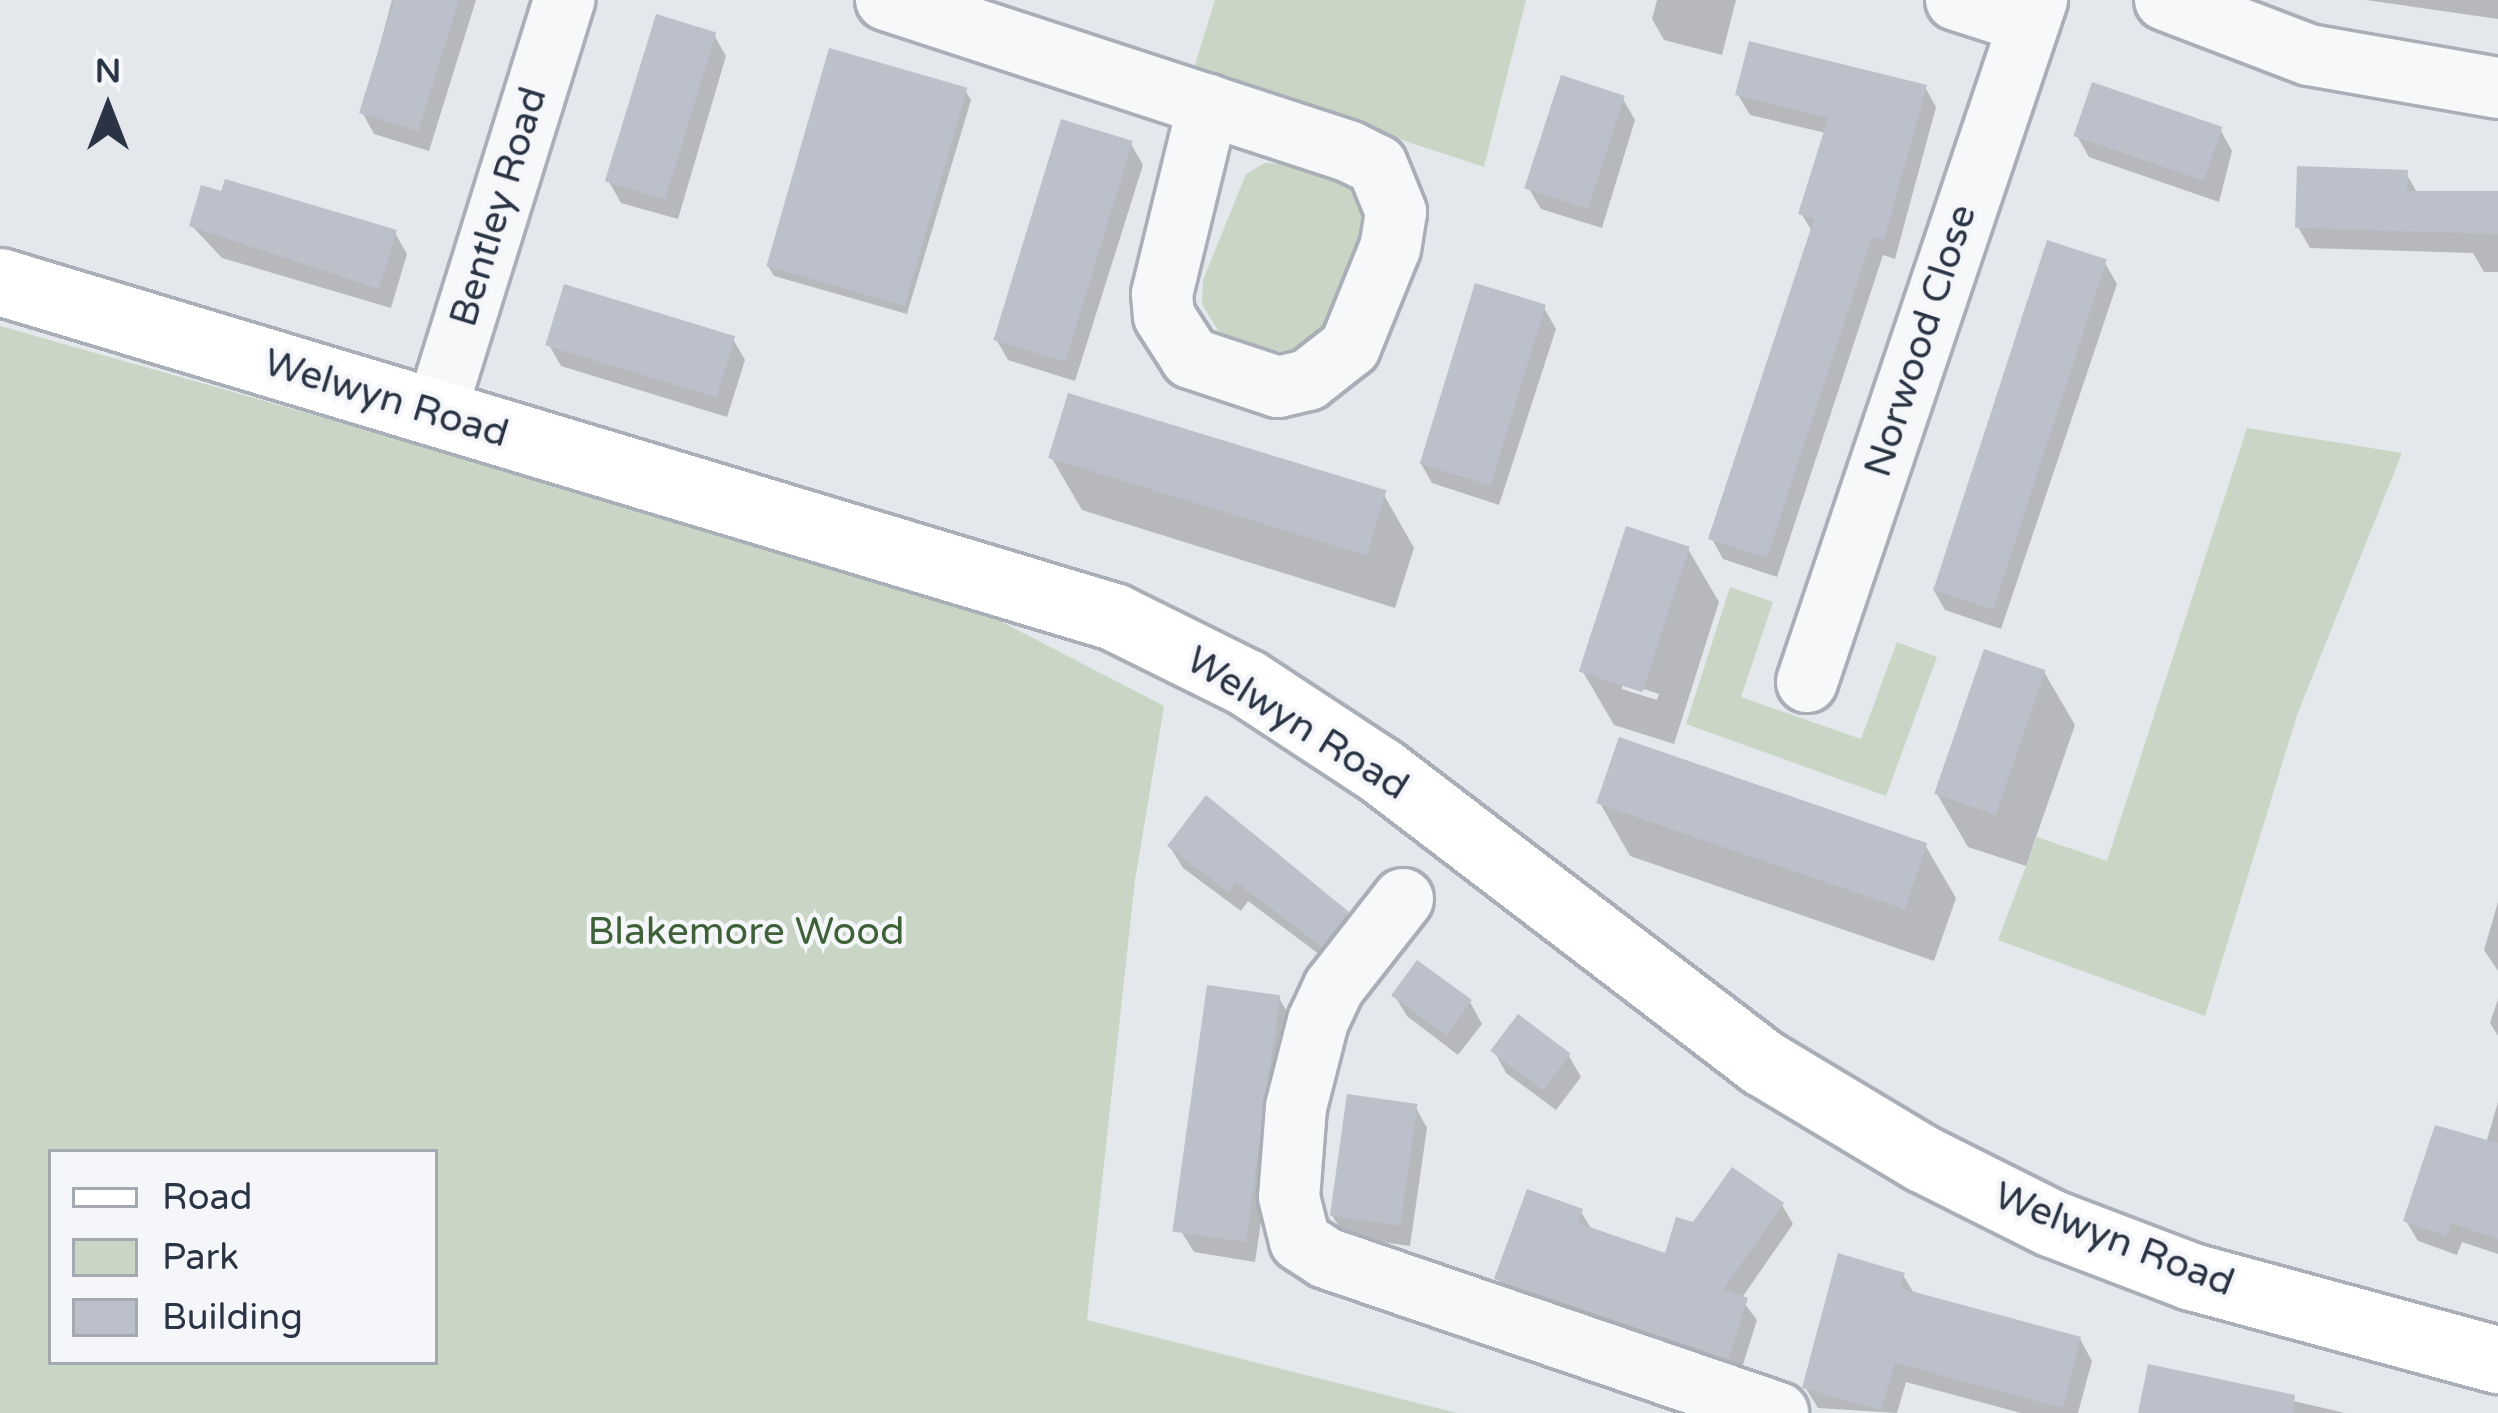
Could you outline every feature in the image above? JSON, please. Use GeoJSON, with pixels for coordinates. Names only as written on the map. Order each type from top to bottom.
{"type":"FeatureCollection","features":[{"type":"Feature","properties":{"kind":"main road","name":"Welwyn Road"},"geometry":{"type":"LineString","coordinates":[[0,282],[1114,616],[1247,683],[1381,771],[1763,1063],[1923,1159],[2053,1224],[2192,1277],[2498,1360]]}},
{"type":"Feature","properties":{"kind":"street","name":"Bentley Road"},"geometry":{"type":"LineString","coordinates":[[435,415],[564,0]]}},
{"type":"Feature","properties":{"kind":"street"},"geometry":{"type":"LineString","coordinates":[[886,0],[1208,105],[1350,152],[1377,165],[1391,185],[1390,248],[1350,347],[1308,380],[1278,387],[1191,358],[1164,316],[1162,293],[1208,105]]}},
{"type":"Feature","properties":{"kind":"street"},"geometry":{"type":"LineString","coordinates":[[1956,0],[2032,11]]}},
{"type":"Feature","properties":{"kind":"street"},"geometry":{"type":"LineString","coordinates":[[2165,0],[2308,56],[2498,88]]}},
{"type":"Feature","properties":{"kind":"street","name":"Norwood Close"},"geometry":{"type":"LineString","coordinates":[[1808,682],[2032,11]]}},
{"type":"Feature","properties":{"kind":"street"},"geometry":{"type":"LineString","coordinates":[[1403,899],[1334,987],[1318,1021],[1296,1107],[1289,1197],[1300,1241],[1326,1258],[1778,1413]]}},
{"type":"Feature","properties":{"kind":"green space"},"geometry":{"type":"Polygon","coordinates":[[[1215,0],[1526,0],[1484,167],[1193,71],[1215,0]]]}},
{"type":"Feature","properties":{"kind":"green space"},"geometry":{"type":"Polygon","coordinates":[[[1265,163],[1288,164],[1359,190],[1371,212],[1335,336],[1302,357],[1222,337],[1202,304],[1203,280],[1246,174],[1265,163]]]}},
{"type":"Feature","properties":{"kind":"green space","name":"Blakemore Wood"},"geometry":{"type":"Polygon","coordinates":[[[0,326],[952,596],[1164,706],[1135,880],[1087,1320],[1457,1413],[0,1413],[0,326]]]}},
{"type":"Feature","properties":{"kind":"green space"},"geometry":{"type":"Polygon","coordinates":[[[2247,428],[2402,453],[2297,715],[2205,1016],[1998,940],[2037,837],[2107,861],[2247,428]]]}},
{"type":"Feature","properties":{"kind":"green space"},"geometry":{"type":"Polygon","coordinates":[[[1730,587],[1773,602],[1741,697],[1861,739],[1897,642],[1937,657],[1886,796],[1686,724],[1730,587]]]}},
{"type":"Feature","properties":{"kind":"building"},"geometry":{"type":"Polygon","coordinates":[[[394,0],[459,0],[418,131],[359,113],[394,0]]]}},
{"type":"Feature","properties":{"kind":"building"},"geometry":{"type":"Polygon","coordinates":[[[656,14],[716,32],[665,200],[605,181],[656,14]]]}},
{"type":"Feature","properties":{"kind":"building"},"geometry":{"type":"Polygon","coordinates":[[[1749,41],[1927,85],[1884,240],[1872,237],[1767,558],[1708,539],[1814,219],[1798,214],[1828,118],[1735,95],[1749,41]]]}},
{"type":"Feature","properties":{"kind":"building"},"geometry":{"type":"Polygon","coordinates":[[[829,48],[967,88],[905,306],[766,266],[829,48]]]}},
{"type":"Feature","properties":{"kind":"building"},"geometry":{"type":"Polygon","coordinates":[[[1561,75],[1625,96],[1588,209],[1524,188],[1561,75]]]}},
{"type":"Feature","properties":{"kind":"building"},"geometry":{"type":"Polygon","coordinates":[[[2092,82],[2222,127],[2204,181],[2073,136],[2092,82]]]}},
{"type":"Feature","properties":{"kind":"building"},"geometry":{"type":"Polygon","coordinates":[[[1061,119],[1133,141],[1065,362],[993,340],[1061,119]]]}},
{"type":"Feature","properties":{"kind":"building"},"geometry":{"type":"Polygon","coordinates":[[[2297,166],[2408,170],[2407,191],[2498,191],[2498,234],[2295,228],[2297,166]]]}},
{"type":"Feature","properties":{"kind":"building"},"geometry":{"type":"Polygon","coordinates":[[[225,179],[397,230],[379,289],[189,226],[201,185],[221,191],[225,179]]]}},
{"type":"Feature","properties":{"kind":"building"},"geometry":{"type":"Polygon","coordinates":[[[2047,240],[2107,259],[1993,609],[1933,590],[2047,240]]]}},
{"type":"Feature","properties":{"kind":"building"},"geometry":{"type":"Polygon","coordinates":[[[1475,283],[1546,305],[1491,485],[1420,464],[1475,283]]]}},
{"type":"Feature","properties":{"kind":"building"},"geometry":{"type":"Polygon","coordinates":[[[564,284],[735,336],[716,398],[545,345],[564,284]]]}},
{"type":"Feature","properties":{"kind":"building"},"geometry":{"type":"Polygon","coordinates":[[[1068,393],[1386,490],[1367,555],[1048,458],[1068,393]]]}},
{"type":"Feature","properties":{"kind":"building"},"geometry":{"type":"Polygon","coordinates":[[[1626,526],[1690,547],[1642,692],[1579,672],[1626,526]]]}},
{"type":"Feature","properties":{"kind":"building"},"geometry":{"type":"Polygon","coordinates":[[[1984,649],[2045,670],[1996,815],[1934,794],[1984,649]]]}},
{"type":"Feature","properties":{"kind":"building"},"geometry":{"type":"Polygon","coordinates":[[[1619,737],[1927,843],[1904,909],[1596,803],[1619,737]]]}},
{"type":"Feature","properties":{"kind":"building"},"geometry":{"type":"Polygon","coordinates":[[[1206,795],[1349,912],[1322,947],[1236,882],[1228,892],[1167,846],[1206,795]]]}},
{"type":"Feature","properties":{"kind":"building"},"geometry":{"type":"Polygon","coordinates":[[[1417,960],[1472,1000],[1446,1036],[1391,996],[1417,960]]]}},
{"type":"Feature","properties":{"kind":"building"},"geometry":{"type":"Polygon","coordinates":[[[1207,985],[1280,995],[1246,1242],[1172,1232],[1207,985]]]}},
{"type":"Feature","properties":{"kind":"building"},"geometry":{"type":"Polygon","coordinates":[[[1518,1014],[1571,1054],[1543,1090],[1490,1051],[1518,1014]]]}},
{"type":"Feature","properties":{"kind":"building"},"geometry":{"type":"Polygon","coordinates":[[[1347,1094],[1417,1104],[1400,1226],[1330,1216],[1347,1094]]]}},
{"type":"Feature","properties":{"kind":"building"},"geometry":{"type":"Polygon","coordinates":[[[2435,1125],[2498,1143],[2498,1239],[2451,1223],[2446,1236],[2403,1221],[2435,1125]]]}},
{"type":"Feature","properties":{"kind":"building"},"geometry":{"type":"Polygon","coordinates":[[[1732,1167],[1784,1203],[1723,1290],[1748,1298],[1728,1359],[1494,1279],[1527,1189],[1583,1209],[1578,1223],[1665,1253],[1676,1217],[1693,1222],[1732,1167]]]}},
{"type":"Feature","properties":{"kind":"building"},"geometry":{"type":"Polygon","coordinates":[[[1838,1253],[1905,1273],[1900,1288],[2081,1337],[2063,1408],[1895,1363],[1881,1410],[1802,1388],[1838,1253]]]}},
{"type":"Feature","properties":{"kind":"building"},"geometry":{"type":"Polygon","coordinates":[[[2148,1364],[2295,1395],[2293,1413],[2138,1413],[2148,1364]]]}}]}
